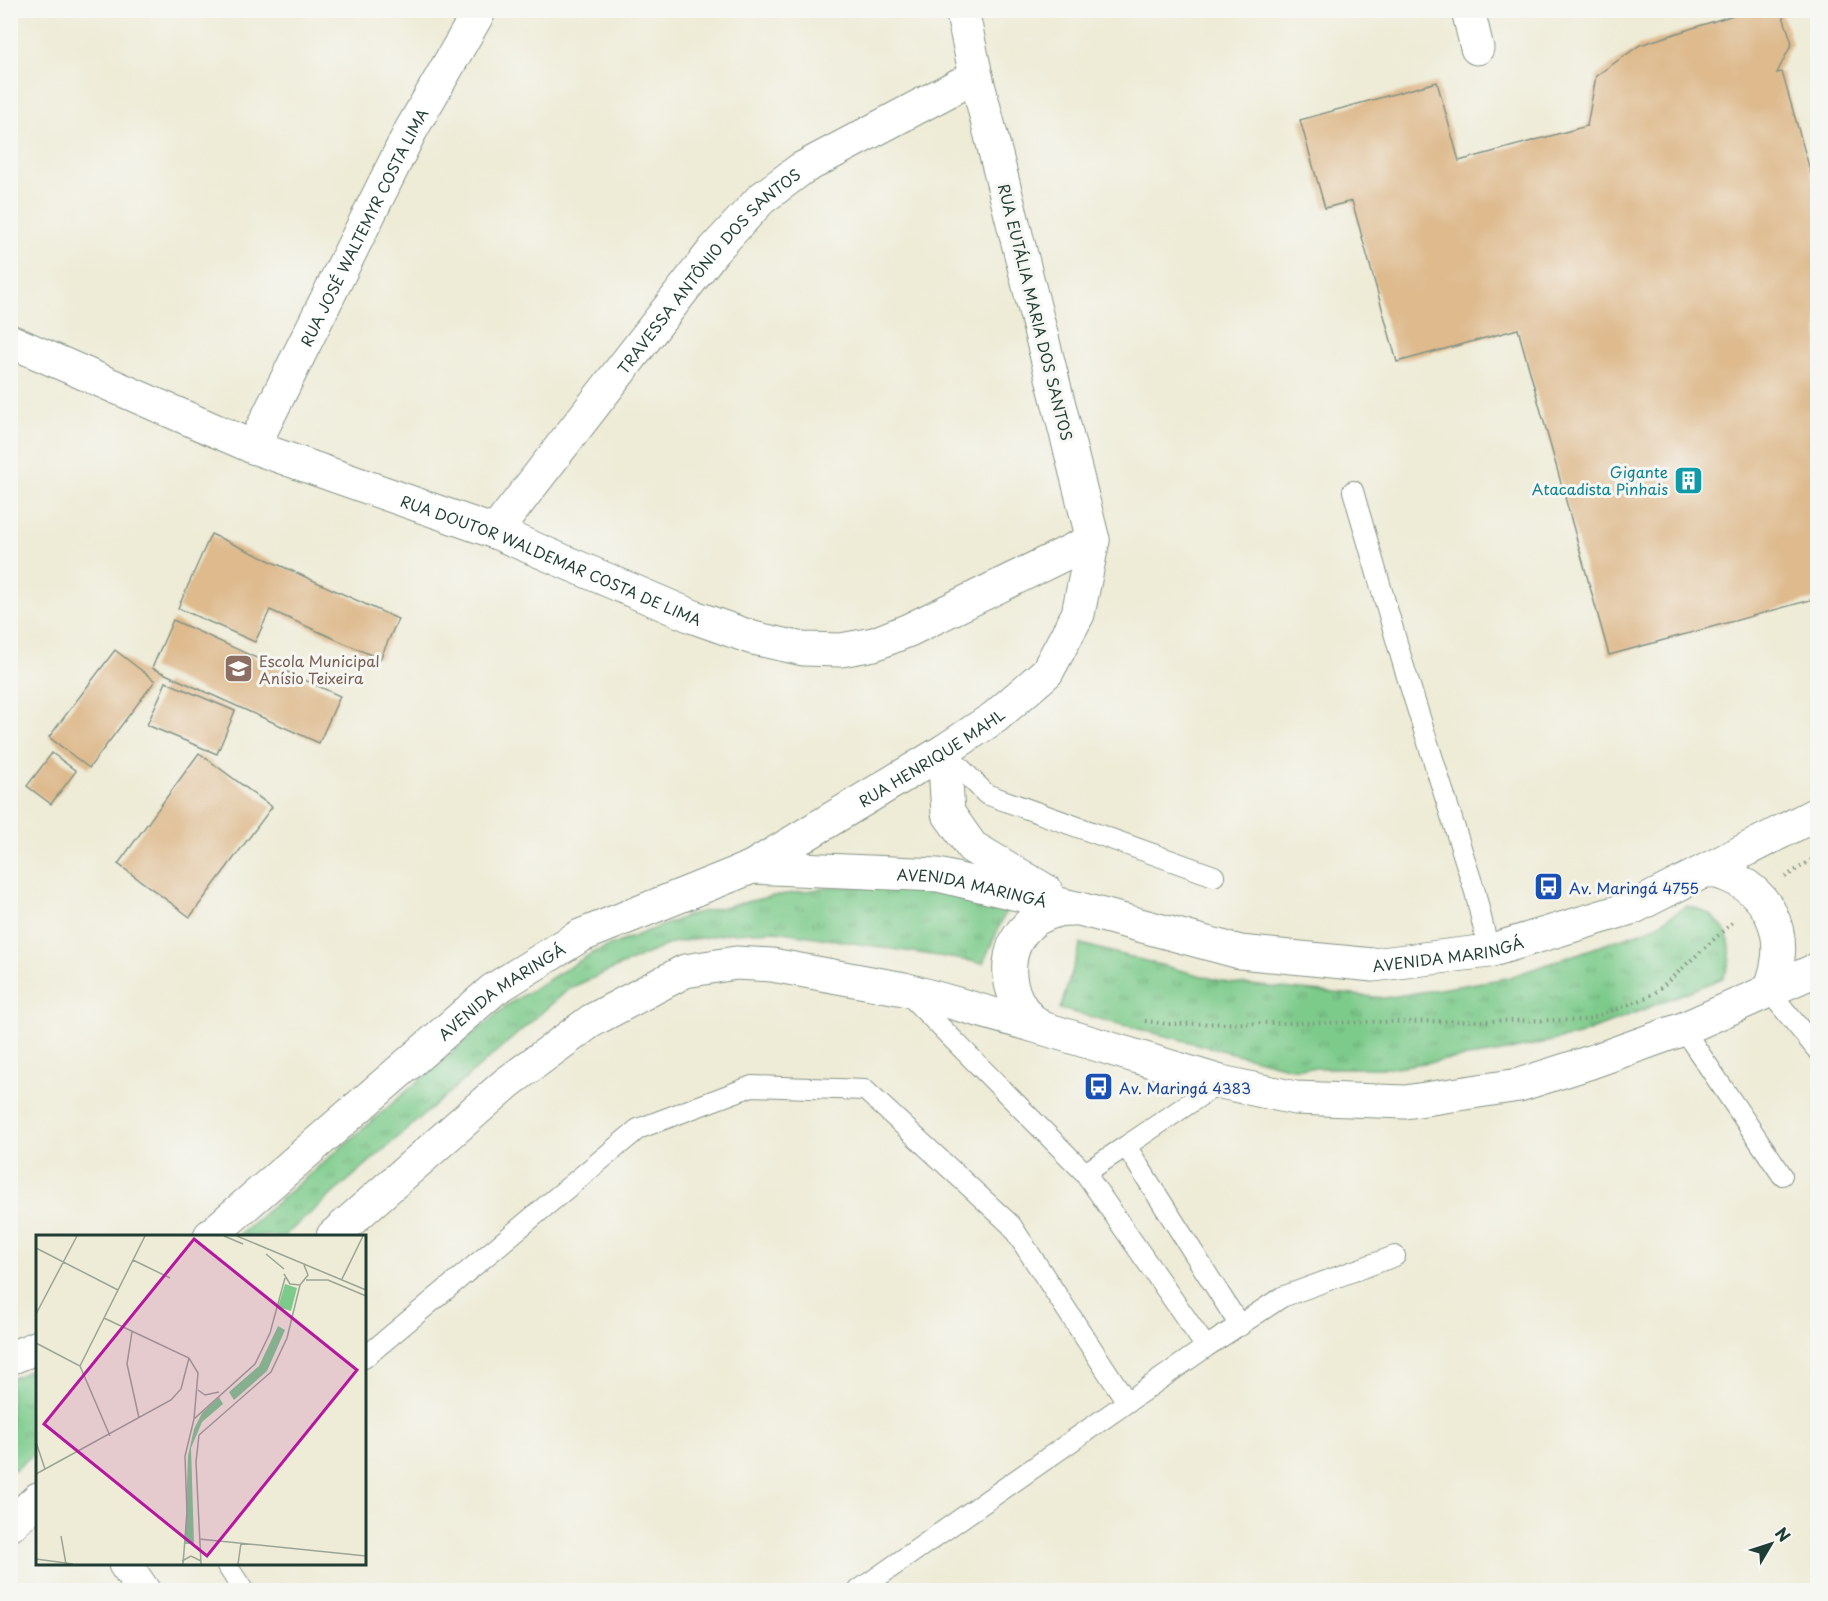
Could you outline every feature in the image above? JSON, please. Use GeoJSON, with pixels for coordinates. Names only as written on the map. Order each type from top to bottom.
{"type":"FeatureCollection","features":[{"type":"Feature","properties":{"kind":"main road","name":"RUA JOSÉ WALTEMYR COSTA LIMA"},"geometry":{"type":"LineString","coordinates":[[253,447],[411,130],[480,10]]}},
{"type":"Feature","properties":{"kind":"main road","name":"RUA EUTÁLIA MARIA DOS SANTOS"},"geometry":{"type":"LineString","coordinates":[[962,10],[976,76],[1094,540],[1078,614]]}},
{"type":"Feature","properties":{"kind":"main road"},"geometry":{"type":"LineString","coordinates":[[1468,10],[1477,48]]}},
{"type":"Feature","properties":{"kind":"main road","name":"TRAVESSA ANTÔNIO DOS SANTOS"},"geometry":{"type":"LineString","coordinates":[[495,532],[714,250],[761,199],[801,169],[976,76]]}},
{"type":"Feature","properties":{"kind":"main road","name":"RUA DOUTOR WALDEMAR COSTA DE LIMA"},"geometry":{"type":"LineString","coordinates":[[10,341],[253,447],[495,532],[694,617],[753,638],[803,649],[841,650],[874,644],[909,630],[1094,540]]}},
{"type":"Feature","properties":{"kind":"main road","name":"RUA HENRIQUE MAHL"},"geometry":{"type":"LineString","coordinates":[[752,867],[944,751],[995,717],[1047,672],[1078,614]]}},
{"type":"Feature","properties":{"kind":"main road"},"geometry":{"type":"LineString","coordinates":[[944,751],[948,813],[972,848],[1076,908]]}},
{"type":"Feature","properties":{"kind":"main road","name":"AVENIDA MARINGÁ"},"geometry":{"type":"LineString","coordinates":[[211,1235],[493,990],[580,936],[752,867],[938,875],[1076,908],[1240,952],[1373,965],[1489,951],[1634,907],[1818,813]]}},
{"type":"Feature","properties":{"kind":"main road"},"geometry":{"type":"LineString","coordinates":[[1709,870],[1725,873],[1739,880],[1760,897],[1768,909],[1779,938],[1778,965],[1769,991]]}},
{"type":"Feature","properties":{"kind":"main road"},"geometry":{"type":"LineString","coordinates":[[1042,1028],[1019,1007],[1010,982],[1010,955],[1019,935],[1035,920],[1054,911],[1076,908]]}},
{"type":"Feature","properties":{"kind":"main road"},"geometry":{"type":"LineString","coordinates":[[334,1235],[507,1083],[591,1021],[685,971],[736,963],[772,965],[904,989],[1221,1082],[1295,1098],[1405,1102],[1519,1085],[1591,1062],[1683,1029],[1818,969]]}},
{"type":"Feature","properties":{"kind":"main road"},"geometry":{"type":"LineString","coordinates":[[10,1358],[36,1348]]}},
{"type":"Feature","properties":{"kind":"main road"},"geometry":{"type":"LineString","coordinates":[[10,1525],[36,1501]]}},
{"type":"Feature","properties":{"kind":"main road"},"geometry":{"type":"LineString","coordinates":[[126,1565],[143,1590]]}},
{"type":"Feature","properties":{"kind":"lane"},"geometry":{"type":"LineString","coordinates":[[1353,491],[1404,667],[1475,892],[1489,951]]}},
{"type":"Feature","properties":{"kind":"lane"},"geometry":{"type":"LineString","coordinates":[[944,751],[986,794],[1214,876]]}},
{"type":"Feature","properties":{"kind":"lane"},"geometry":{"type":"LineString","coordinates":[[904,989],[1085,1173],[1206,1347]]}},
{"type":"Feature","properties":{"kind":"lane"},"geometry":{"type":"LineString","coordinates":[[1769,991],[1818,1051]]}},
{"type":"Feature","properties":{"kind":"lane"},"geometry":{"type":"LineString","coordinates":[[1683,1029],[1782,1175]]}},
{"type":"Feature","properties":{"kind":"lane"},"geometry":{"type":"LineString","coordinates":[[1085,1173],[1221,1082]]}},
{"type":"Feature","properties":{"kind":"lane"},"geometry":{"type":"LineString","coordinates":[[366,1356],[638,1129],[752,1086],[865,1090],[1011,1225],[1127,1402]]}},
{"type":"Feature","properties":{"kind":"lane"},"geometry":{"type":"LineString","coordinates":[[1126,1146],[1240,1326]]}},
{"type":"Feature","properties":{"kind":"lane"},"geometry":{"type":"LineString","coordinates":[[859,1590],[1206,1347],[1282,1297],[1395,1256]]}},
{"type":"Feature","properties":{"kind":"lane"},"geometry":{"type":"LineString","coordinates":[[227,1565],[243,1590]]}},
{"type":"Feature","properties":{"kind":"path"},"geometry":{"type":"LineString","coordinates":[[1135,1018],[1167,1024],[1586,1020],[1655,993],[1776,882],[1813,859]]}},
{"type":"Feature","properties":{"kind":"green space"},"geometry":{"type":"Polygon","coordinates":[[[832,887],[938,887],[1008,907],[983,963],[776,931],[731,933],[672,943],[570,988],[285,1235],[239,1235],[507,1005],[594,952],[692,914],[773,896],[832,887]]]}},
{"type":"Feature","properties":{"kind":"green space"},"geometry":{"type":"Polygon","coordinates":[[[1687,906],[1710,915],[1725,932],[1730,953],[1723,978],[1579,1035],[1496,1053],[1388,1068],[1291,1068],[1060,1009],[1081,944],[1229,983],[1385,998],[1507,978],[1652,928],[1687,906]]]}},
{"type":"Feature","properties":{"kind":"green space"},"geometry":{"type":"Polygon","coordinates":[[[36,1367],[36,1452],[15,1470],[10,1466],[11,1379],[36,1367]]]}},
{"type":"Feature","properties":{"kind":"building","name":"Gigante Atacadista Pinhais"},"geometry":{"type":"Polygon","coordinates":[[[1749,10],[1781,10],[1792,43],[1777,73],[1782,72],[1818,198],[1818,598],[1609,655],[1518,329],[1397,362],[1352,201],[1325,208],[1300,120],[1437,82],[1459,161],[1587,126],[1596,76],[1640,45],[1749,10]]]}},
{"type":"Feature","properties":{"kind":"building"},"geometry":{"type":"Polygon","coordinates":[[[211,534],[398,619],[380,659],[270,610],[255,642],[178,608],[211,534]]]}},
{"type":"Feature","properties":{"kind":"building"},"geometry":{"type":"Polygon","coordinates":[[[173,620],[340,696],[319,743],[152,668],[173,620]]]}},
{"type":"Feature","properties":{"kind":"building"},"geometry":{"type":"Polygon","coordinates":[[[115,650],[155,681],[89,768],[49,737],[115,650]]]}},
{"type":"Feature","properties":{"kind":"building"},"geometry":{"type":"Polygon","coordinates":[[[166,682],[235,711],[217,754],[147,725],[166,682]]]}},
{"type":"Feature","properties":{"kind":"building"},"geometry":{"type":"Polygon","coordinates":[[[52,753],[76,771],[51,804],[27,786],[52,753]]]}},
{"type":"Feature","properties":{"kind":"building"},"geometry":{"type":"Polygon","coordinates":[[[199,753],[272,807],[190,917],[118,864],[199,753]]]}},
{"type":"Feature","properties":{"kind":"place","name":"Gigante Atacadista Pinhais"},"geometry":{"type":"Point","coordinates":[1689,480]}},
{"type":"Feature","properties":{"kind":"place","name":"Escola Municipal Anísio Teixeira"},"geometry":{"type":"Point","coordinates":[238,669]}},
{"type":"Feature","properties":{"kind":"place","name":"Av. Maringá 4755"},"geometry":{"type":"Point","coordinates":[1548,887]}},
{"type":"Feature","properties":{"kind":"place","name":"Av. Maringá 4383"},"geometry":{"type":"Point","coordinates":[1098,1087]}}]}
